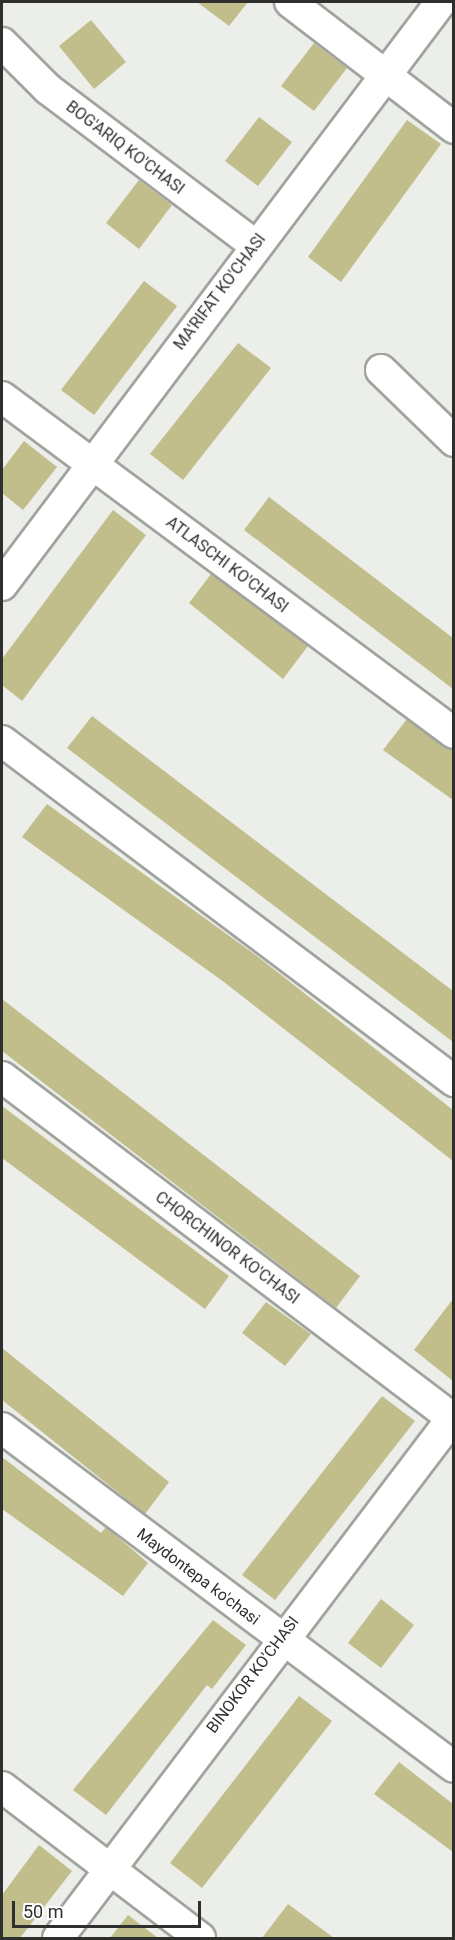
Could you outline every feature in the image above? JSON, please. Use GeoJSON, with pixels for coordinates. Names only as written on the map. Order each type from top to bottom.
{"type":"FeatureCollection","features":[{"type":"Feature","properties":{"kind":"street"},"geometry":{"type":"LineString","coordinates":[[290,2],[453,128]]}},
{"type":"Feature","properties":{"kind":"street","name":"MA'RIFAT KO'CHASI"},"geometry":{"type":"LineString","coordinates":[[2,585],[255,245],[441,2]]}},
{"type":"Feature","properties":{"kind":"street","name":"BOG'ARIQ KO'CHASI"},"geometry":{"type":"LineString","coordinates":[[2,43],[48,89],[255,245]]}},
{"type":"Feature","properties":{"kind":"street"},"geometry":{"type":"LineString","coordinates":[[381,370],[453,441]]}},
{"type":"Feature","properties":{"kind":"street","name":"ATLASCHI KO'CHASI"},"geometry":{"type":"LineString","coordinates":[[2,397],[453,733]]}},
{"type":"Feature","properties":{"kind":"street"},"geometry":{"type":"LineString","coordinates":[[2,741],[453,1081]]}},
{"type":"Feature","properties":{"kind":"street","name":"CHORCHINOR KO'CHASI"},"geometry":{"type":"LineString","coordinates":[[2,1077],[453,1417]]}},
{"type":"Feature","properties":{"kind":"street","name":"BINOKOR KO'CHASI"},"geometry":{"type":"LineString","coordinates":[[58,1938],[279,1639],[453,1417]]}},
{"type":"Feature","properties":{"kind":"street","name":"Maydontepa ko'chasi"},"geometry":{"type":"LineString","coordinates":[[2,1428],[279,1639],[453,1767]]}},
{"type":"Feature","properties":{"kind":"street"},"geometry":{"type":"LineString","coordinates":[[2,1787],[200,1938]]}},
{"type":"Feature","properties":{"kind":"building"},"geometry":{"type":"Polygon","coordinates":[[[197,2],[248,2],[229,26],[197,2]]]}},
{"type":"Feature","properties":{"kind":"building"},"geometry":{"type":"Polygon","coordinates":[[[91,20],[126,62],[94,89],[59,46],[91,20]]]}},
{"type":"Feature","properties":{"kind":"building"},"geometry":{"type":"Polygon","coordinates":[[[314,43],[347,68],[314,111],[281,86],[314,43]]]}},
{"type":"Feature","properties":{"kind":"building"},"geometry":{"type":"Polygon","coordinates":[[[259,117],[292,142],[258,186],[225,161],[259,117]]]}},
{"type":"Feature","properties":{"kind":"building"},"geometry":{"type":"Polygon","coordinates":[[[407,120],[441,144],[341,282],[308,257],[407,120]]]}},
{"type":"Feature","properties":{"kind":"building"},"geometry":{"type":"Polygon","coordinates":[[[139,180],[172,205],[139,249],[106,223],[139,180]]]}},
{"type":"Feature","properties":{"kind":"building"},"geometry":{"type":"Polygon","coordinates":[[[144,281],[177,306],[94,415],[61,390],[144,281]]]}},
{"type":"Feature","properties":{"kind":"building"},"geometry":{"type":"Polygon","coordinates":[[[238,343],[271,368],[183,480],[150,454],[238,343]]]}},
{"type":"Feature","properties":{"kind":"building"},"geometry":{"type":"Polygon","coordinates":[[[24,441],[57,467],[23,510],[2,493],[2,470],[24,441]]]}},
{"type":"Feature","properties":{"kind":"building"},"geometry":{"type":"Polygon","coordinates":[[[269,497],[453,638],[453,689],[244,530],[269,497]]]}},
{"type":"Feature","properties":{"kind":"building"},"geometry":{"type":"Polygon","coordinates":[[[113,510],[146,535],[22,701],[2,685],[2,659],[113,510]]]}},
{"type":"Feature","properties":{"kind":"building"},"geometry":{"type":"Polygon","coordinates":[[[211,574],[308,646],[283,679],[189,603],[211,574]]]}},
{"type":"Feature","properties":{"kind":"building"},"geometry":{"type":"Polygon","coordinates":[[[92,716],[453,991],[453,1042],[67,748],[92,716]]]}},
{"type":"Feature","properties":{"kind":"building"},"geometry":{"type":"Polygon","coordinates":[[[407,719],[453,751],[453,800],[383,750],[407,719]]]}},
{"type":"Feature","properties":{"kind":"building"},"geometry":{"type":"Polygon","coordinates":[[[47,804],[257,956],[453,1110],[453,1161],[224,982],[22,837],[47,804]]]}},
{"type":"Feature","properties":{"kind":"building"},"geometry":{"type":"Polygon","coordinates":[[[2,999],[360,1276],[336,1308],[2,1051],[2,999]]]}},
{"type":"Feature","properties":{"kind":"building"},"geometry":{"type":"Polygon","coordinates":[[[2,1106],[229,1276],[205,1309],[2,1158],[2,1106]]]}},
{"type":"Feature","properties":{"kind":"building"},"geometry":{"type":"Polygon","coordinates":[[[453,1299],[453,1381],[414,1350],[453,1299]]]}},
{"type":"Feature","properties":{"kind":"building"},"geometry":{"type":"Polygon","coordinates":[[[266,1302],[311,1334],[285,1366],[242,1333],[266,1302]]]}},
{"type":"Feature","properties":{"kind":"building"},"geometry":{"type":"Polygon","coordinates":[[[2,1348],[169,1482],[145,1514],[2,1400],[2,1348]]]}},
{"type":"Feature","properties":{"kind":"building"},"geometry":{"type":"Polygon","coordinates":[[[382,1396],[415,1421],[275,1600],[242,1575],[382,1396]]]}},
{"type":"Feature","properties":{"kind":"building"},"geometry":{"type":"Polygon","coordinates":[[[2,1457],[101,1533],[106,1527],[148,1563],[123,1596],[2,1509],[2,1457]]]}},
{"type":"Feature","properties":{"kind":"building"},"geometry":{"type":"Polygon","coordinates":[[[381,1599],[414,1625],[381,1668],[348,1643],[381,1599]]]}},
{"type":"Feature","properties":{"kind":"building"},"geometry":{"type":"Polygon","coordinates":[[[213,1620],[246,1645],[212,1689],[207,1685],[106,1815],[73,1790],[213,1620]]]}},
{"type":"Feature","properties":{"kind":"building"},"geometry":{"type":"Polygon","coordinates":[[[299,1696],[332,1721],[202,1888],[170,1863],[299,1696]]]}},
{"type":"Feature","properties":{"kind":"building"},"geometry":{"type":"Polygon","coordinates":[[[399,1762],[453,1804],[453,1852],[374,1794],[399,1762]]]}},
{"type":"Feature","properties":{"kind":"building"},"geometry":{"type":"Polygon","coordinates":[[[39,1845],[72,1871],[20,1938],[2,1938],[2,1895],[39,1845]]]}},
{"type":"Feature","properties":{"kind":"building"},"geometry":{"type":"Polygon","coordinates":[[[288,1904],[334,1938],[262,1938],[288,1904]]]}},
{"type":"Feature","properties":{"kind":"building"},"geometry":{"type":"Polygon","coordinates":[[[128,1915],[158,1938],[110,1938],[128,1915]]]}}]}
